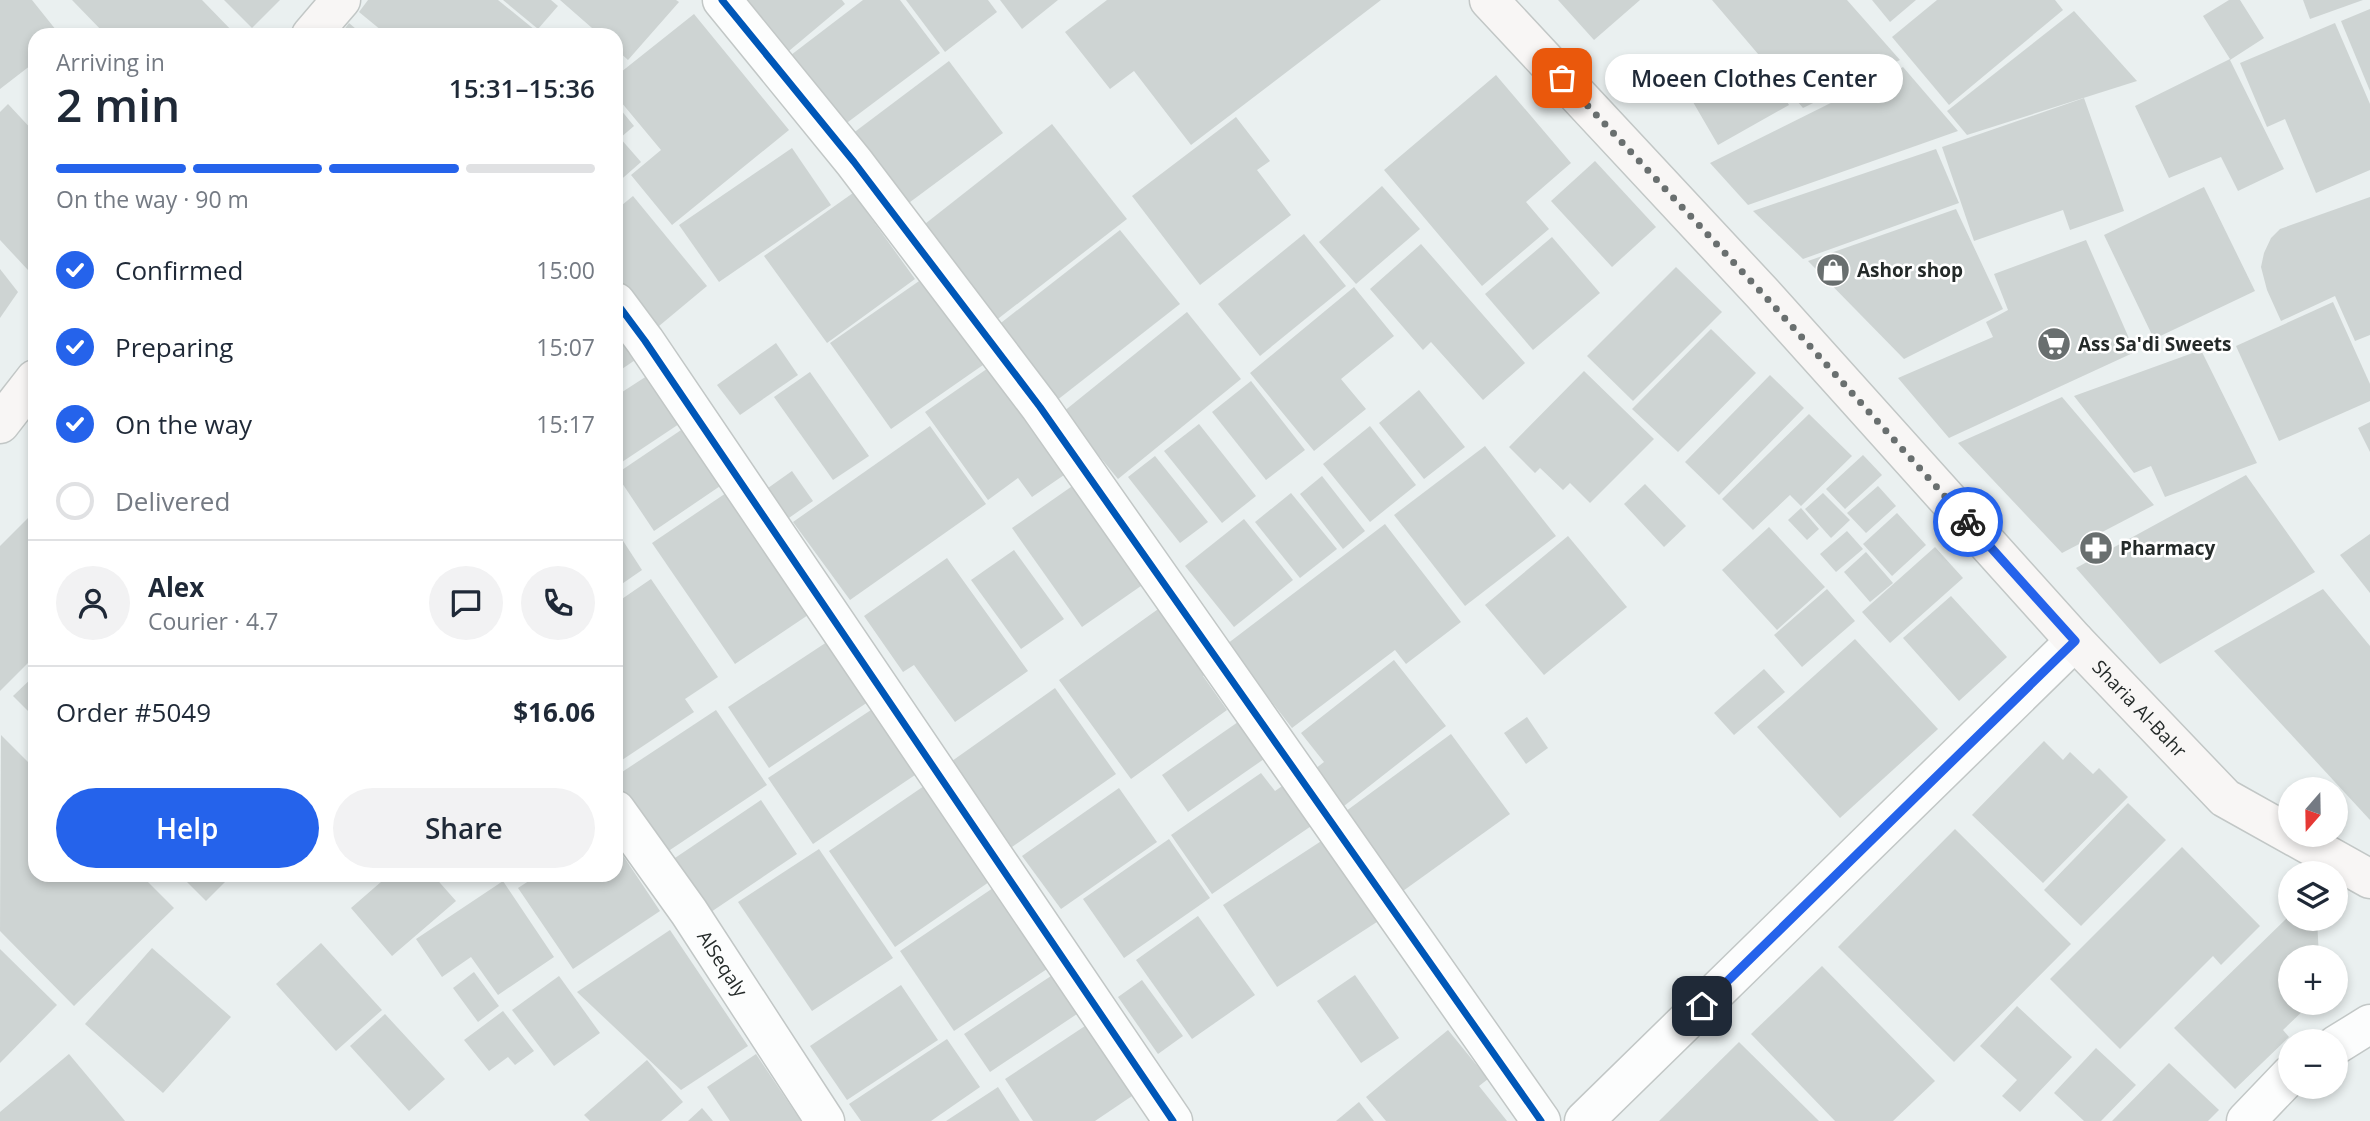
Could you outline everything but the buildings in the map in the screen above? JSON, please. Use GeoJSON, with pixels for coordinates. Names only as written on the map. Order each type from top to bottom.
{"type":"FeatureCollection","features":[{"type":"Feature","properties":{"kind":"main road"},"geometry":{"type":"LineString","coordinates":[[317,28],[341,0]]}},
{"type":"Feature","properties":{"kind":"main road","name":"Sharia Al-Bahr"},"geometry":{"type":"LineString","coordinates":[[1489,0],[1763,294],[2075,641],[2225,798],[2370,879]]}},
{"type":"Feature","properties":{"kind":"main road"},"geometry":{"type":"LineString","coordinates":[[0,424],[28,388]]}},
{"type":"Feature","properties":{"kind":"street"},"geometry":{"type":"LineString","coordinates":[[722,0],[854,162],[1040,407],[1541,1121]]}},
{"type":"Feature","properties":{"kind":"street"},"geometry":{"type":"LineString","coordinates":[[623,311],[1173,1121]]}},
{"type":"Feature","properties":{"kind":"street"},"geometry":{"type":"LineString","coordinates":[[1584,1121],[2075,641]]}},
{"type":"Feature","properties":{"kind":"street","name":"AlSeqaly"},"geometry":{"type":"LineString","coordinates":[[623,820],[689,912],[825,1121]]}},
{"type":"Feature","properties":{"kind":"street"},"geometry":{"type":"LineString","coordinates":[[2348,1038],[2370,1024]]}},
{"type":"Feature","properties":{"kind":"street"},"geometry":{"type":"LineString","coordinates":[[2246,1121],[2278,1088]]}},
{"type":"Feature","properties":{"kind":"cycle path"},"geometry":{"type":"LineString","coordinates":[[722,0],[854,162],[1040,407],[1541,1121]]}},
{"type":"Feature","properties":{"kind":"cycle path"},"geometry":{"type":"LineString","coordinates":[[623,311],[1173,1121]]}},
{"type":"Feature","properties":{"kind":"way so far"},"geometry":{"type":"LineString","coordinates":[[1562,78],[1763,294],[1968,522]]}},
{"type":"Feature","properties":{"kind":"place","name":"Moeen Clothes Center"},"geometry":{"type":"Point","coordinates":[1562,78]}},
{"type":"Feature","properties":{"kind":"place","name":"Ashor shop"},"geometry":{"type":"Point","coordinates":[1833,270]}},
{"type":"Feature","properties":{"kind":"place","name":"Ass Sa'di Sweets"},"geometry":{"type":"Point","coordinates":[2054,344]}},
{"type":"Feature","properties":{"kind":"place","name":"Pharmacy"},"geometry":{"type":"Point","coordinates":[2096,548]}},
{"type":"Feature","properties":{"kind":"route"},"geometry":{"type":"LineString","coordinates":[[1702,1006],[2075,641],[1968,522]]}}]}
